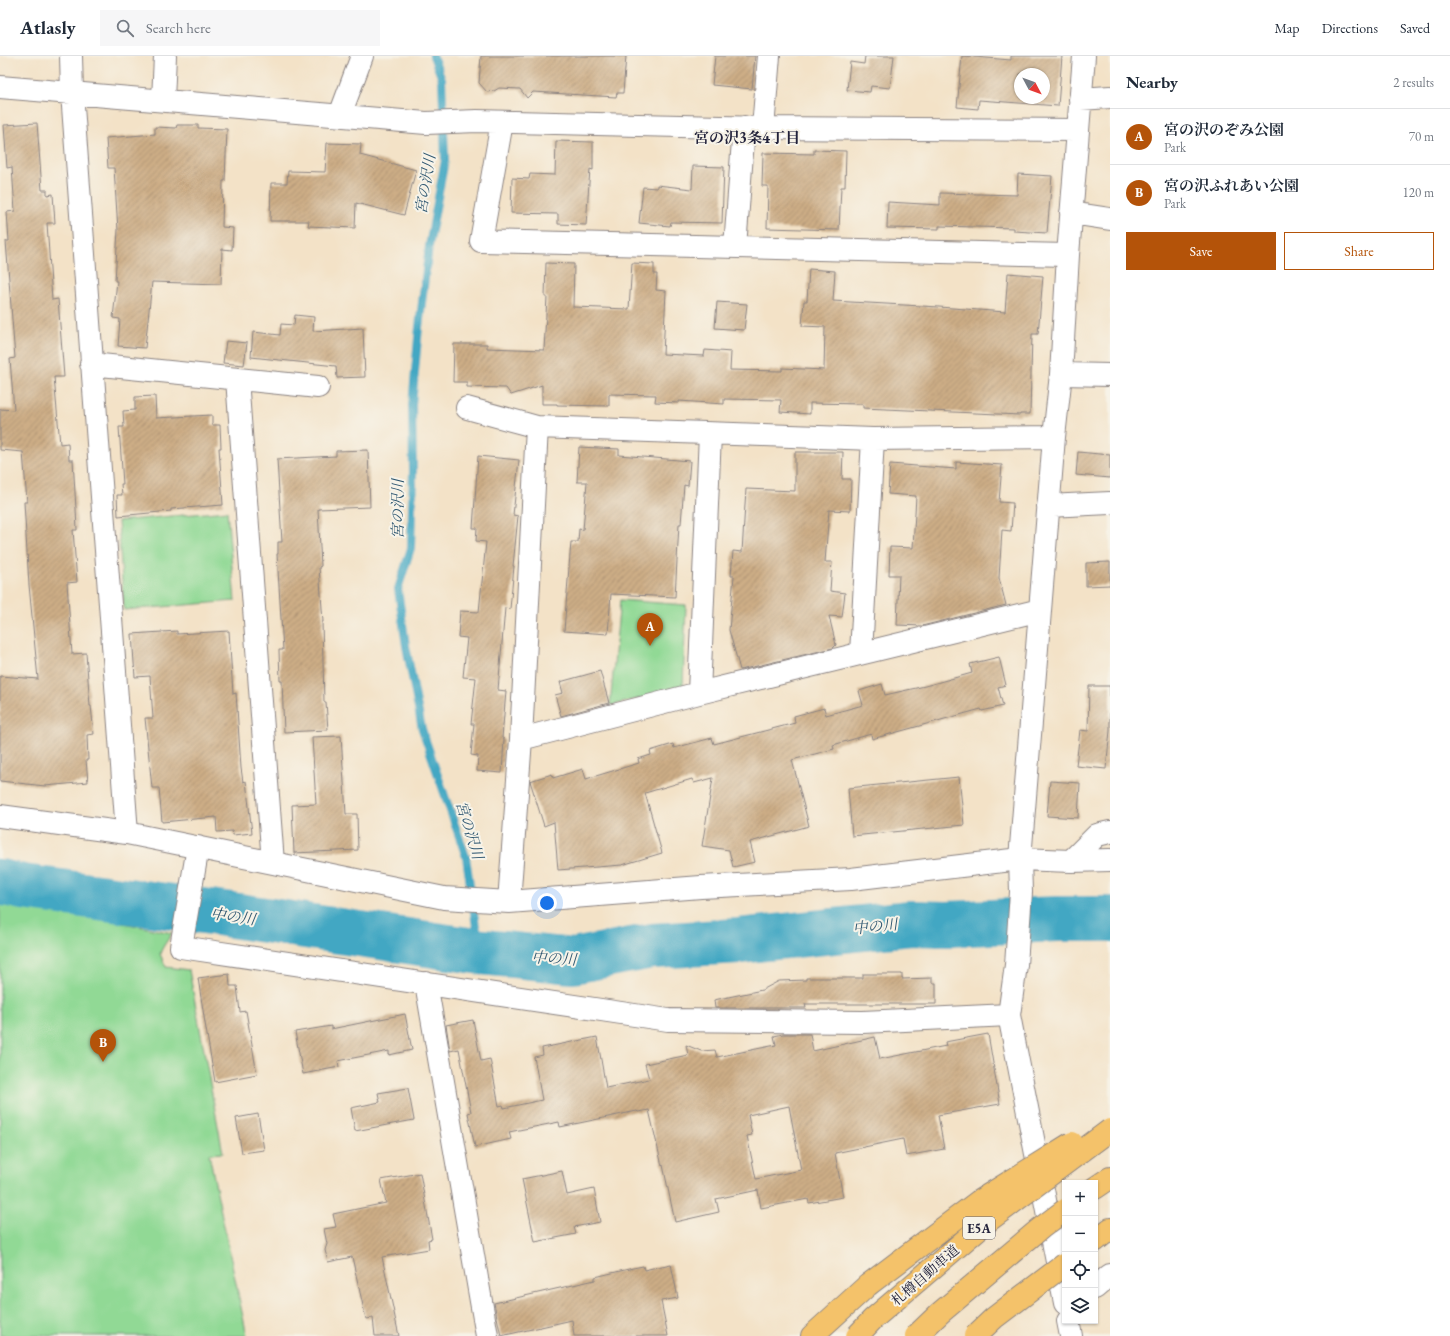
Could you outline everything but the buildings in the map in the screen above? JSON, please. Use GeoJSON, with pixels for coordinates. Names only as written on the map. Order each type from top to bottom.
{"type":"FeatureCollection","features":[{"type":"Feature","properties":{"kind":"highway"},"geometry":{"type":"LineString","coordinates":[[812,1336],[868,1285],[979,1201],[1051,1155],[1110,1122]]}},
{"type":"Feature","properties":{"kind":"highway","name":"札樽自動車道"},"geometry":{"type":"LineString","coordinates":[[857,1336],[873,1319],[984,1224],[1110,1130]]}},
{"type":"Feature","properties":{"kind":"highway"},"geometry":{"type":"LineString","coordinates":[[1098,1186],[1110,1178]]}},
{"type":"Feature","properties":{"kind":"highway"},"geometry":{"type":"LineString","coordinates":[[916,1336],[958,1298],[1041,1228],[1062,1212]]}},
{"type":"Feature","properties":{"kind":"highway"},"geometry":{"type":"LineString","coordinates":[[1098,1239],[1110,1229]]}},
{"type":"Feature","properties":{"kind":"highway"},"geometry":{"type":"LineString","coordinates":[[975,1336],[994,1318],[1062,1266]]}},
{"type":"Feature","properties":{"kind":"street"},"geometry":{"type":"LineString","coordinates":[[71,56],[72,92],[91,364],[127,833]]}},
{"type":"Feature","properties":{"kind":"street"},"geometry":{"type":"LineString","coordinates":[[163,100],[164,56]]}},
{"type":"Feature","properties":{"kind":"street"},"geometry":{"type":"LineString","coordinates":[[340,115],[362,56]]}},
{"type":"Feature","properties":{"kind":"street"},"geometry":{"type":"LineString","coordinates":[[735,246],[753,128],[769,56]]}},
{"type":"Feature","properties":{"kind":"street"},"geometry":{"type":"LineString","coordinates":[[1062,1289],[1009,1015],[1016,965],[1021,892],[1020,859],[1048,506],[1061,374],[1068,254],[1084,56]]}},
{"type":"Feature","properties":{"kind":"street"},"geometry":{"type":"LineString","coordinates":[[0,87],[426,122],[477,121],[753,128],[1078,130]]}},
{"type":"Feature","properties":{"kind":"street"},"geometry":{"type":"LineString","coordinates":[[1080,99],[1110,97]]}},
{"type":"Feature","properties":{"kind":"street"},"geometry":{"type":"LineString","coordinates":[[502,122],[481,241],[1068,254]]}},
{"type":"Feature","properties":{"kind":"street"},"geometry":{"type":"LineString","coordinates":[[1071,213],[1110,219]]}},
{"type":"Feature","properties":{"kind":"street"},"geometry":{"type":"LineString","coordinates":[[91,364],[318,387]]}},
{"type":"Feature","properties":{"kind":"street"},"geometry":{"type":"LineString","coordinates":[[1061,374],[1110,375]]}},
{"type":"Feature","properties":{"kind":"street"},"geometry":{"type":"LineString","coordinates":[[236,379],[272,862]]}},
{"type":"Feature","properties":{"kind":"street"},"geometry":{"type":"LineString","coordinates":[[467,408],[537,427],[873,439],[1054,437]]}},
{"type":"Feature","properties":{"kind":"street"},"geometry":{"type":"LineString","coordinates":[[505,902],[521,739],[537,427]]}},
{"type":"Feature","properties":{"kind":"street"},"geometry":{"type":"LineString","coordinates":[[699,693],[710,434]]}},
{"type":"Feature","properties":{"kind":"street"},"geometry":{"type":"LineString","coordinates":[[861,653],[873,439]]}},
{"type":"Feature","properties":{"kind":"street"},"geometry":{"type":"LineString","coordinates":[[1048,506],[1110,503]]}},
{"type":"Feature","properties":{"kind":"street"},"geometry":{"type":"LineString","coordinates":[[521,739],[699,693],[1040,610]]}},
{"type":"Feature","properties":{"kind":"street"},"geometry":{"type":"LineString","coordinates":[[0,816],[127,833],[444,898],[505,902],[701,887],[851,879],[1020,859],[1071,861],[1110,860]]}},
{"type":"Feature","properties":{"kind":"street"},"geometry":{"type":"LineString","coordinates":[[1071,861],[1097,835],[1110,832]]}},
{"type":"Feature","properties":{"kind":"street"},"geometry":{"type":"LineString","coordinates":[[198,847],[181,947],[668,1020],[863,1022],[1009,1015]]}},
{"type":"Feature","properties":{"kind":"street"},"geometry":{"type":"LineString","coordinates":[[426,983],[487,1336]]}},
{"type":"Feature","properties":{"kind":"street"},"geometry":{"type":"LineString","coordinates":[[1098,1285],[1110,1275]]}},
{"type":"Feature","properties":{"kind":"street"},"geometry":{"type":"LineString","coordinates":[[1069,1324],[1071,1336]]}},
{"type":"Feature","properties":{"kind":"green space"},"geometry":{"type":"Polygon","coordinates":[[[227,511],[235,601],[124,610],[118,521],[227,511]]]}},
{"type":"Feature","properties":{"kind":"green space"},"geometry":{"type":"Polygon","coordinates":[[[620,600],[686,605],[683,687],[610,706],[620,600]]]}},
{"type":"Feature","properties":{"kind":"green space"},"geometry":{"type":"Polygon","coordinates":[[[0,898],[55,907],[84,915],[172,933],[160,954],[166,967],[189,970],[223,1153],[209,1154],[247,1336],[0,1336],[0,898]]]}},
{"type":"Feature","properties":{"kind":"waterway","name":"宮の沢川"},"geometry":{"type":"LineString","coordinates":[[433,56],[442,79],[445,160],[429,246],[419,327],[412,405],[413,471],[411,548],[398,589],[406,646],[422,729],[466,857],[476,927],[482,952]]}},
{"type":"Feature","properties":{"kind":"waterway","name":"中の川"},"geometry":{"type":"LineString","coordinates":[[0,882],[23,887],[211,912],[482,952],[573,961],[652,946],[739,941],[911,923],[947,924],[1058,919],[1110,919]]}},
{"type":"Feature","properties":{"kind":"place","name":"宮の沢のぞみ公園"},"geometry":{"type":"Point","coordinates":[650,646]}},
{"type":"Feature","properties":{"kind":"place","name":"宮の沢ふれあい公園"},"geometry":{"type":"Point","coordinates":[103,1062]}},
{"type":"Feature","properties":{"kind":"district","name":"宮の沢3条4丁目"},"geometry":{"type":"Point","coordinates":[747,137]}}]}
